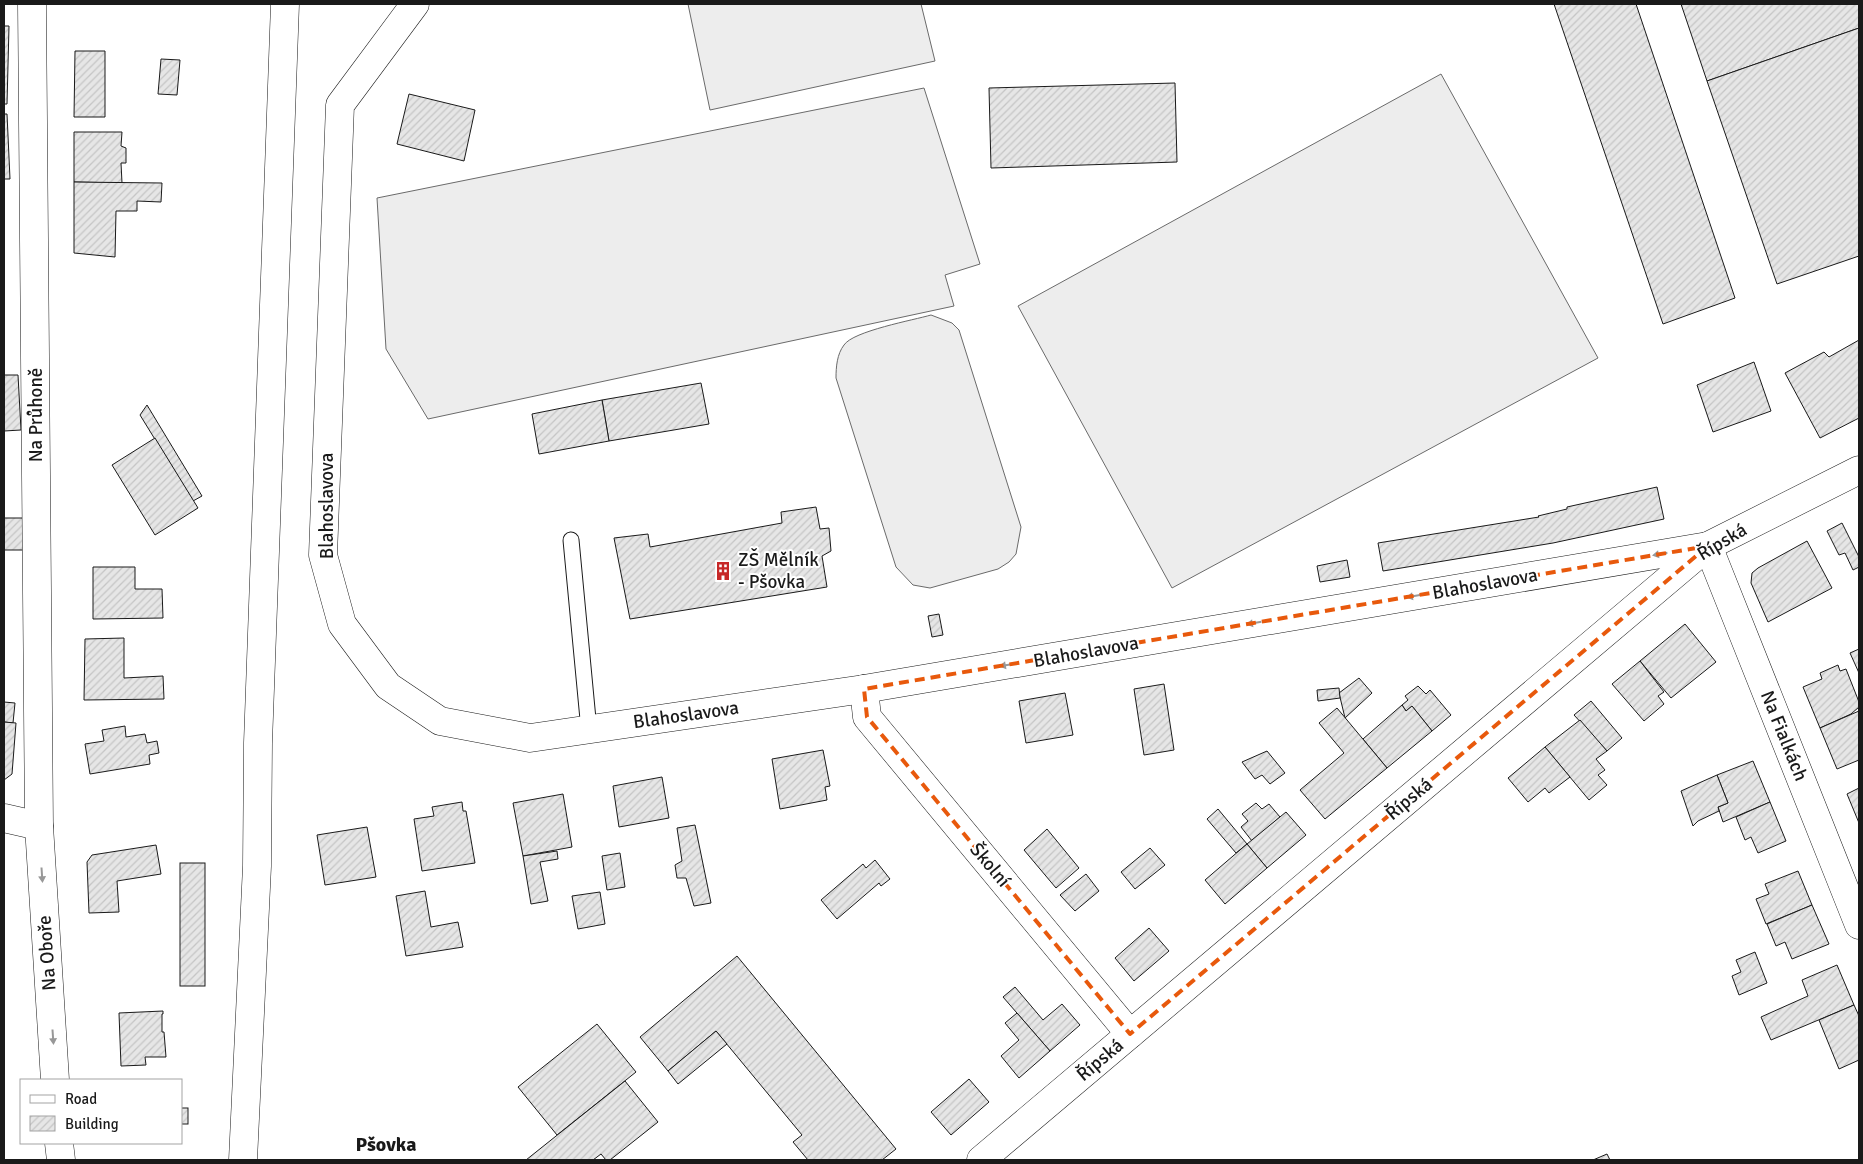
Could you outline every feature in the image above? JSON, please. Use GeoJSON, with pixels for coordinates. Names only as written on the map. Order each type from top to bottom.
{"type":"FeatureCollection","features":[{"type":"Feature","properties":{"kind":"street","name":"Na Průhoně"},"geometry":{"type":"LineString","coordinates":[[32,4],[39,826]]}},
{"type":"Feature","properties":{"kind":"street"},"geometry":{"type":"LineString","coordinates":[[243,1160],[257,866],[258,742],[285,4]]}},
{"type":"Feature","properties":{"kind":"street","name":"Blahoslavova"},"geometry":{"type":"LineString","coordinates":[[414,4],[340,105],[323,555],[342,624],[388,686],[440,721],[530,738],[589,730],[864,689],[1708,546]]}},
{"type":"Feature","properties":{"kind":"street","name":"Řípská"},"geometry":{"type":"LineString","coordinates":[[981,1160],[1708,546],[1859,470]]}},
{"type":"Feature","properties":{"kind":"street","name":"Na Fialkách"},"geometry":{"type":"LineString","coordinates":[[1708,546],[1859,925]]}},
{"type":"Feature","properties":{"kind":"street","name":"Školní"},"geometry":{"type":"LineString","coordinates":[[864,689],[867,717],[1130,1034]]}},
{"type":"Feature","properties":{"kind":"street"},"geometry":{"type":"LineString","coordinates":[[4,818],[39,826]]}},
{"type":"Feature","properties":{"kind":"street","name":"Na Oboře"},"geometry":{"type":"LineString","coordinates":[[39,826],[56,1079]]}},
{"type":"Feature","properties":{"kind":"street"},"geometry":{"type":"LineString","coordinates":[[60,1144],[61,1160]]}},
{"type":"Feature","properties":{"kind":"lane"},"geometry":{"type":"LineString","coordinates":[[571,540],[589,730]]}},
{"type":"Feature","properties":{"kind":"highlighted area"},"geometry":{"type":"Polygon","coordinates":[[[1708,546],[1130,1034],[867,717],[864,689],[1708,546]]]}},
{"type":"Feature","properties":{"kind":"shaded area"},"geometry":{"type":"Polygon","coordinates":[[[688,4],[921,4],[935,61],[710,110],[688,4]]]}},
{"type":"Feature","properties":{"kind":"shaded area"},"geometry":{"type":"Polygon","coordinates":[[[1441,74],[1598,358],[1172,588],[1018,306],[1441,74]]]}},
{"type":"Feature","properties":{"kind":"shaded area"},"geometry":{"type":"Polygon","coordinates":[[[924,88],[980,264],[945,275],[954,306],[428,419],[386,349],[377,198],[924,88]]]}},
{"type":"Feature","properties":{"kind":"shaded area"},"geometry":{"type":"Polygon","coordinates":[[[931,315],[952,323],[959,330],[1021,527],[1016,554],[1009,562],[998,569],[930,588],[913,585],[896,567],[836,378],[838,356],[844,345],[850,340],[871,331],[931,315]]]}},
{"type":"Feature","properties":{"kind":"building"},"geometry":{"type":"Polygon","coordinates":[[[1554,4],[1636,4],[1735,298],[1663,324],[1554,4]]]}},
{"type":"Feature","properties":{"kind":"building"},"geometry":{"type":"Polygon","coordinates":[[[1681,4],[1859,4],[1859,28],[1707,81],[1681,4]]]}},
{"type":"Feature","properties":{"kind":"building"},"geometry":{"type":"Polygon","coordinates":[[[4,26],[9,26],[7,104],[4,104],[4,26]]]}},
{"type":"Feature","properties":{"kind":"building"},"geometry":{"type":"Polygon","coordinates":[[[1859,28],[1859,256],[1777,284],[1707,81],[1859,28]]]}},
{"type":"Feature","properties":{"kind":"building"},"geometry":{"type":"Polygon","coordinates":[[[75,51],[105,51],[105,117],[74,117],[75,51]]]}},
{"type":"Feature","properties":{"kind":"building"},"geometry":{"type":"Polygon","coordinates":[[[161,59],[180,60],[177,95],[158,94],[161,59]]]}},
{"type":"Feature","properties":{"kind":"building"},"geometry":{"type":"Polygon","coordinates":[[[1175,83],[1177,162],[991,168],[989,88],[1175,83]]]}},
{"type":"Feature","properties":{"kind":"building"},"geometry":{"type":"Polygon","coordinates":[[[409,94],[475,110],[464,161],[397,144],[409,94]]]}},
{"type":"Feature","properties":{"kind":"building"},"geometry":{"type":"Polygon","coordinates":[[[4,114],[7,114],[10,179],[4,179],[4,114]]]}},
{"type":"Feature","properties":{"kind":"building"},"geometry":{"type":"Polygon","coordinates":[[[74,132],[122,132],[121,146],[126,148],[126,163],[121,163],[122,183],[74,182],[74,132]]]}},
{"type":"Feature","properties":{"kind":"building"},"geometry":{"type":"Polygon","coordinates":[[[74,182],[162,183],[161,202],[137,201],[137,211],[116,211],[115,257],[74,253],[74,182]]]}},
{"type":"Feature","properties":{"kind":"building"},"geometry":{"type":"Polygon","coordinates":[[[1859,340],[1859,418],[1820,438],[1785,373],[1824,352],[1829,357],[1859,340]]]}},
{"type":"Feature","properties":{"kind":"building"},"geometry":{"type":"Polygon","coordinates":[[[1754,362],[1771,411],[1713,432],[1697,385],[1754,362]]]}},
{"type":"Feature","properties":{"kind":"building"},"geometry":{"type":"Polygon","coordinates":[[[4,375],[18,375],[21,430],[4,431],[4,375]]]}},
{"type":"Feature","properties":{"kind":"building"},"geometry":{"type":"Polygon","coordinates":[[[701,383],[709,424],[609,441],[602,400],[701,383]]]}},
{"type":"Feature","properties":{"kind":"building"},"geometry":{"type":"Polygon","coordinates":[[[602,400],[609,441],[539,454],[532,414],[602,400]]]}},
{"type":"Feature","properties":{"kind":"building"},"geometry":{"type":"Polygon","coordinates":[[[147,405],[202,496],[193,501],[140,415],[147,405]]]}},
{"type":"Feature","properties":{"kind":"building"},"geometry":{"type":"Polygon","coordinates":[[[155,438],[198,508],[155,535],[112,465],[155,438]]]}},
{"type":"Feature","properties":{"kind":"building"},"geometry":{"type":"Polygon","coordinates":[[[1657,487],[1664,519],[1553,543],[1383,571],[1378,543],[1539,517],[1567,509],[1567,507],[1657,487]]]}},
{"type":"Feature","properties":{"kind":"building","name":"ZŠ Mělník - Pšovka"},"geometry":{"type":"Polygon","coordinates":[[[816,507],[820,529],[829,528],[831,551],[822,556],[827,587],[630,619],[614,538],[648,534],[650,547],[782,523],[781,512],[816,507]]]}},
{"type":"Feature","properties":{"kind":"building"},"geometry":{"type":"Polygon","coordinates":[[[4,518],[25,518],[24,550],[4,550],[4,518]]]}},
{"type":"Feature","properties":{"kind":"building"},"geometry":{"type":"Polygon","coordinates":[[[1842,523],[1859,557],[1859,567],[1853,570],[1845,553],[1839,555],[1827,531],[1842,523]]]}},
{"type":"Feature","properties":{"kind":"building"},"geometry":{"type":"Polygon","coordinates":[[[1807,541],[1832,588],[1768,622],[1751,583],[1752,573],[1807,541]]]}},
{"type":"Feature","properties":{"kind":"building"},"geometry":{"type":"Polygon","coordinates":[[[1347,560],[1350,577],[1320,582],[1317,566],[1347,560]]]}},
{"type":"Feature","properties":{"kind":"building"},"geometry":{"type":"Polygon","coordinates":[[[93,567],[135,567],[135,589],[162,589],[163,618],[93,619],[93,567]]]}},
{"type":"Feature","properties":{"kind":"building"},"geometry":{"type":"Polygon","coordinates":[[[939,614],[943,635],[932,637],[928,616],[939,614]]]}},
{"type":"Feature","properties":{"kind":"building"},"geometry":{"type":"Polygon","coordinates":[[[1685,624],[1716,662],[1671,698],[1640,661],[1685,624]]]}},
{"type":"Feature","properties":{"kind":"building"},"geometry":{"type":"Polygon","coordinates":[[[124,638],[124,678],[163,676],[164,699],[84,700],[85,639],[124,638]]]}},
{"type":"Feature","properties":{"kind":"building"},"geometry":{"type":"Polygon","coordinates":[[[1859,649],[1859,673],[1850,653],[1859,649]]]}},
{"type":"Feature","properties":{"kind":"building"},"geometry":{"type":"Polygon","coordinates":[[[1640,661],[1664,692],[1658,696],[1664,704],[1644,721],[1612,684],[1640,661]]]}},
{"type":"Feature","properties":{"kind":"building"},"geometry":{"type":"Polygon","coordinates":[[[1838,665],[1840,671],[1846,669],[1859,702],[1859,707],[1851,714],[1820,728],[1803,687],[1822,679],[1820,673],[1838,665]]]}},
{"type":"Feature","properties":{"kind":"building"},"geometry":{"type":"Polygon","coordinates":[[[1359,678],[1372,693],[1345,718],[1339,693],[1359,678]]]}},
{"type":"Feature","properties":{"kind":"building"},"geometry":{"type":"Polygon","coordinates":[[[1164,684],[1174,750],[1144,755],[1134,689],[1164,684]]]}},
{"type":"Feature","properties":{"kind":"building"},"geometry":{"type":"Polygon","coordinates":[[[1418,686],[1426,694],[1430,690],[1451,715],[1432,731],[1412,706],[1406,711],[1402,705],[1408,700],[1405,696],[1418,686]]]}},
{"type":"Feature","properties":{"kind":"building"},"geometry":{"type":"Polygon","coordinates":[[[1339,688],[1340,698],[1318,701],[1317,690],[1339,688]]]}},
{"type":"Feature","properties":{"kind":"building"},"geometry":{"type":"Polygon","coordinates":[[[1065,693],[1073,735],[1026,743],[1019,701],[1065,693]]]}},
{"type":"Feature","properties":{"kind":"building"},"geometry":{"type":"Polygon","coordinates":[[[1591,701],[1622,738],[1607,751],[1574,715],[1591,701]]]}},
{"type":"Feature","properties":{"kind":"building"},"geometry":{"type":"Polygon","coordinates":[[[4,702],[15,703],[13,723],[4,722],[4,702]]]}},
{"type":"Feature","properties":{"kind":"building"},"geometry":{"type":"Polygon","coordinates":[[[1402,705],[1406,711],[1412,706],[1432,731],[1387,768],[1363,739],[1402,705]]]}},
{"type":"Feature","properties":{"kind":"building"},"geometry":{"type":"Polygon","coordinates":[[[1337,708],[1387,768],[1325,819],[1300,790],[1344,753],[1319,723],[1337,708]]]}},
{"type":"Feature","properties":{"kind":"building"},"geometry":{"type":"Polygon","coordinates":[[[1859,711],[1859,760],[1837,769],[1820,728],[1859,711]]]}},
{"type":"Feature","properties":{"kind":"building"},"geometry":{"type":"Polygon","coordinates":[[[1580,720],[1607,751],[1596,759],[1605,770],[1598,775],[1607,785],[1589,800],[1545,747],[1580,720]]]}},
{"type":"Feature","properties":{"kind":"building"},"geometry":{"type":"Polygon","coordinates":[[[4,722],[16,723],[12,774],[4,780],[4,722]]]}},
{"type":"Feature","properties":{"kind":"building"},"geometry":{"type":"Polygon","coordinates":[[[125,726],[126,737],[145,734],[147,743],[157,741],[159,753],[149,755],[150,764],[90,774],[85,744],[104,741],[102,730],[125,726]]]}},
{"type":"Feature","properties":{"kind":"building"},"geometry":{"type":"Polygon","coordinates":[[[1545,747],[1570,777],[1549,793],[1545,788],[1528,802],[1508,778],[1545,747]]]}},
{"type":"Feature","properties":{"kind":"building"},"geometry":{"type":"Polygon","coordinates":[[[823,750],[830,786],[825,787],[827,800],[780,809],[772,759],[823,750]]]}},
{"type":"Feature","properties":{"kind":"building"},"geometry":{"type":"Polygon","coordinates":[[[1267,751],[1285,773],[1270,784],[1262,775],[1255,779],[1242,762],[1267,751]]]}},
{"type":"Feature","properties":{"kind":"building"},"geometry":{"type":"Polygon","coordinates":[[[1753,761],[1770,802],[1723,822],[1718,807],[1728,803],[1717,775],[1753,761]]]}},
{"type":"Feature","properties":{"kind":"building"},"geometry":{"type":"Polygon","coordinates":[[[1717,775],[1728,803],[1718,807],[1719,811],[1698,821],[1693,826],[1681,791],[1717,775]]]}},
{"type":"Feature","properties":{"kind":"building"},"geometry":{"type":"Polygon","coordinates":[[[662,777],[669,818],[619,827],[613,786],[662,777]]]}},
{"type":"Feature","properties":{"kind":"building"},"geometry":{"type":"Polygon","coordinates":[[[1859,788],[1859,823],[1847,794],[1859,788]]]}},
{"type":"Feature","properties":{"kind":"building"},"geometry":{"type":"Polygon","coordinates":[[[563,794],[572,847],[523,856],[513,803],[563,794]]]}},
{"type":"Feature","properties":{"kind":"building"},"geometry":{"type":"Polygon","coordinates":[[[462,802],[463,811],[466,811],[475,863],[422,871],[414,819],[434,816],[432,807],[462,802]]]}},
{"type":"Feature","properties":{"kind":"building"},"geometry":{"type":"Polygon","coordinates":[[[1770,802],[1786,841],[1758,853],[1751,837],[1745,840],[1736,817],[1770,802]]]}},
{"type":"Feature","properties":{"kind":"building"},"geometry":{"type":"Polygon","coordinates":[[[1256,803],[1262,809],[1269,804],[1280,817],[1252,841],[1241,827],[1248,821],[1242,814],[1256,803]]]}},
{"type":"Feature","properties":{"kind":"building"},"geometry":{"type":"Polygon","coordinates":[[[1218,809],[1247,844],[1236,853],[1207,819],[1218,809]]]}},
{"type":"Feature","properties":{"kind":"building"},"geometry":{"type":"Polygon","coordinates":[[[1286,812],[1306,835],[1267,868],[1247,844],[1286,812]]]}},
{"type":"Feature","properties":{"kind":"building"},"geometry":{"type":"Polygon","coordinates":[[[695,825],[711,903],[694,906],[686,878],[677,878],[675,865],[682,861],[677,828],[695,825]]]}},
{"type":"Feature","properties":{"kind":"building"},"geometry":{"type":"Polygon","coordinates":[[[367,827],[376,877],[325,885],[317,835],[367,827]]]}},
{"type":"Feature","properties":{"kind":"building"},"geometry":{"type":"Polygon","coordinates":[[[1047,829],[1079,868],[1056,888],[1024,850],[1047,829]]]}},
{"type":"Feature","properties":{"kind":"building"},"geometry":{"type":"Polygon","coordinates":[[[1247,844],[1267,868],[1225,904],[1205,880],[1247,844]]]}},
{"type":"Feature","properties":{"kind":"building"},"geometry":{"type":"Polygon","coordinates":[[[156,845],[161,874],[117,881],[119,912],[89,913],[87,862],[92,855],[156,845]]]}},
{"type":"Feature","properties":{"kind":"building"},"geometry":{"type":"Polygon","coordinates":[[[1150,848],[1165,865],[1135,889],[1121,872],[1150,848]]]}},
{"type":"Feature","properties":{"kind":"building"},"geometry":{"type":"Polygon","coordinates":[[[557,851],[558,859],[540,862],[548,901],[531,904],[523,856],[557,851]]]}},
{"type":"Feature","properties":{"kind":"building"},"geometry":{"type":"Polygon","coordinates":[[[620,853],[625,887],[607,890],[602,856],[620,853]]]}},
{"type":"Feature","properties":{"kind":"building"},"geometry":{"type":"Polygon","coordinates":[[[875,860],[890,879],[881,886],[879,883],[837,919],[821,900],[863,864],[866,868],[875,860]]]}},
{"type":"Feature","properties":{"kind":"building"},"geometry":{"type":"Polygon","coordinates":[[[180,863],[205,863],[205,986],[180,986],[180,863]]]}},
{"type":"Feature","properties":{"kind":"building"},"geometry":{"type":"Polygon","coordinates":[[[1798,871],[1812,905],[1766,924],[1756,899],[1769,894],[1765,884],[1798,871]]]}},
{"type":"Feature","properties":{"kind":"building"},"geometry":{"type":"Polygon","coordinates":[[[1086,874],[1099,891],[1075,911],[1060,895],[1086,874]]]}},
{"type":"Feature","properties":{"kind":"building"},"geometry":{"type":"Polygon","coordinates":[[[425,891],[431,927],[458,922],[463,947],[406,956],[396,896],[425,891]]]}},
{"type":"Feature","properties":{"kind":"building"},"geometry":{"type":"Polygon","coordinates":[[[600,892],[605,924],[578,929],[572,896],[600,892]]]}},
{"type":"Feature","properties":{"kind":"building"},"geometry":{"type":"Polygon","coordinates":[[[1812,905],[1829,944],[1792,959],[1785,942],[1776,946],[1767,924],[1812,905]]]}},
{"type":"Feature","properties":{"kind":"building"},"geometry":{"type":"Polygon","coordinates":[[[1149,928],[1169,951],[1134,981],[1115,958],[1149,928]]]}},
{"type":"Feature","properties":{"kind":"building"},"geometry":{"type":"Polygon","coordinates":[[[1755,952],[1767,983],[1739,995],[1732,976],[1741,972],[1736,960],[1755,952]]]}},
{"type":"Feature","properties":{"kind":"building"},"geometry":{"type":"Polygon","coordinates":[[[737,956],[896,1149],[882,1160],[808,1160],[793,1142],[802,1135],[716,1031],[668,1071],[640,1037],[737,956]]]}},
{"type":"Feature","properties":{"kind":"building"},"geometry":{"type":"Polygon","coordinates":[[[1837,965],[1854,1005],[1771,1040],[1761,1017],[1808,996],[1802,980],[1837,965]]]}},
{"type":"Feature","properties":{"kind":"building"},"geometry":{"type":"Polygon","coordinates":[[[1015,987],[1043,1020],[1062,1004],[1080,1025],[1050,1051],[1003,997],[1015,987]]]}},
{"type":"Feature","properties":{"kind":"building"},"geometry":{"type":"Polygon","coordinates":[[[1854,1005],[1859,1016],[1859,1060],[1839,1069],[1819,1020],[1854,1005]]]}},
{"type":"Feature","properties":{"kind":"building"},"geometry":{"type":"Polygon","coordinates":[[[163,1011],[162,1032],[164,1032],[166,1057],[145,1057],[146,1065],[121,1066],[119,1013],[163,1011]]]}},
{"type":"Feature","properties":{"kind":"building"},"geometry":{"type":"Polygon","coordinates":[[[1017,1013],[1050,1051],[1019,1078],[1001,1056],[1019,1040],[1005,1023],[1017,1013]]]}},
{"type":"Feature","properties":{"kind":"building"},"geometry":{"type":"Polygon","coordinates":[[[597,1024],[636,1072],[557,1135],[518,1087],[597,1024]]]}},
{"type":"Feature","properties":{"kind":"building"},"geometry":{"type":"Polygon","coordinates":[[[716,1031],[727,1044],[678,1084],[668,1071],[716,1031]]]}},
{"type":"Feature","properties":{"kind":"building"},"geometry":{"type":"Polygon","coordinates":[[[969,1079],[989,1102],[951,1135],[931,1112],[969,1079]]]}},
{"type":"Feature","properties":{"kind":"building"},"geometry":{"type":"Polygon","coordinates":[[[625,1081],[658,1122],[610,1160],[606,1160],[601,1154],[593,1160],[526,1160],[625,1081]]]}},
{"type":"Feature","properties":{"kind":"building"},"geometry":{"type":"Polygon","coordinates":[[[182,1108],[188,1108],[188,1124],[182,1124],[182,1108]]]}},
{"type":"Feature","properties":{"kind":"building"},"geometry":{"type":"Polygon","coordinates":[[[1607,1154],[1610,1160],[1593,1160],[1607,1154]]]}},
{"type":"Feature","properties":{"kind":"place","name":"ZŠ Mělník - Pšovka"},"geometry":{"type":"Point","coordinates":[723,571]}},
{"type":"Feature","properties":{"kind":"district","name":"Pšovka"},"geometry":{"type":"Point","coordinates":[386,1144]}}]}
